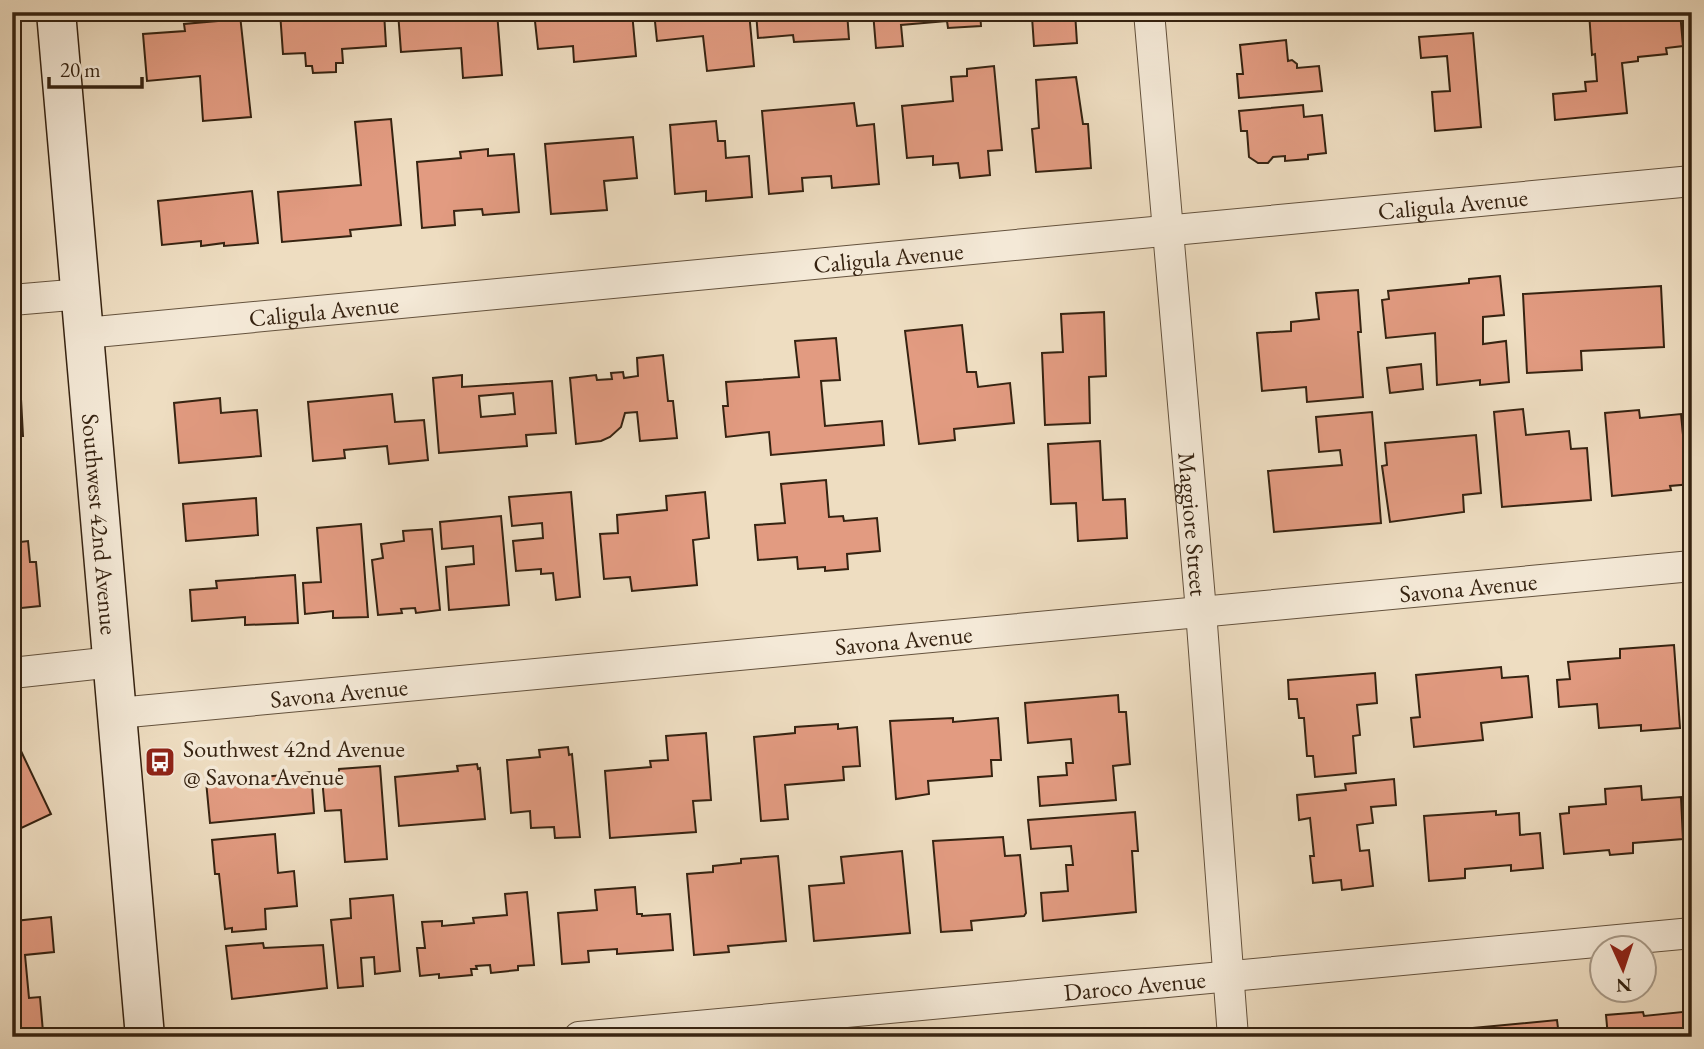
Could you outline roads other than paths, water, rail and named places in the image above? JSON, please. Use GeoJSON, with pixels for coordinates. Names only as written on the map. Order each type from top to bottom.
{"type":"FeatureCollection","features":[{"type":"Feature","properties":{"kind":"main road","name":"Southwest 42nd Avenue"},"geometry":{"type":"LineString","coordinates":[[56,12],[145,1037]]}},
{"type":"Feature","properties":{"kind":"street","name":"Maggiore Street"},"geometry":{"type":"LineString","coordinates":[[1149,12],[1233,1037]]}},
{"type":"Feature","properties":{"kind":"street","name":"Caligula Avenue"},"geometry":{"type":"LineString","coordinates":[[85,333],[1692,181]]}},
{"type":"Feature","properties":{"kind":"street"},"geometry":{"type":"LineString","coordinates":[[12,300],[82,294]]}},
{"type":"Feature","properties":{"kind":"street","name":"Savona Avenue"},"geometry":{"type":"LineString","coordinates":[[117,713],[1692,566]]}},
{"type":"Feature","properties":{"kind":"street"},"geometry":{"type":"LineString","coordinates":[[12,673],[113,662]]}},
{"type":"Feature","properties":{"kind":"street","name":"Daroco Avenue"},"geometry":{"type":"LineString","coordinates":[[579,1037],[1692,933]]}},
{"type":"Feature","properties":{"kind":"place","name":"Southwest 42nd Avenue @ Savona Avenue"},"geometry":{"type":"Point","coordinates":[160,762]}}]}
